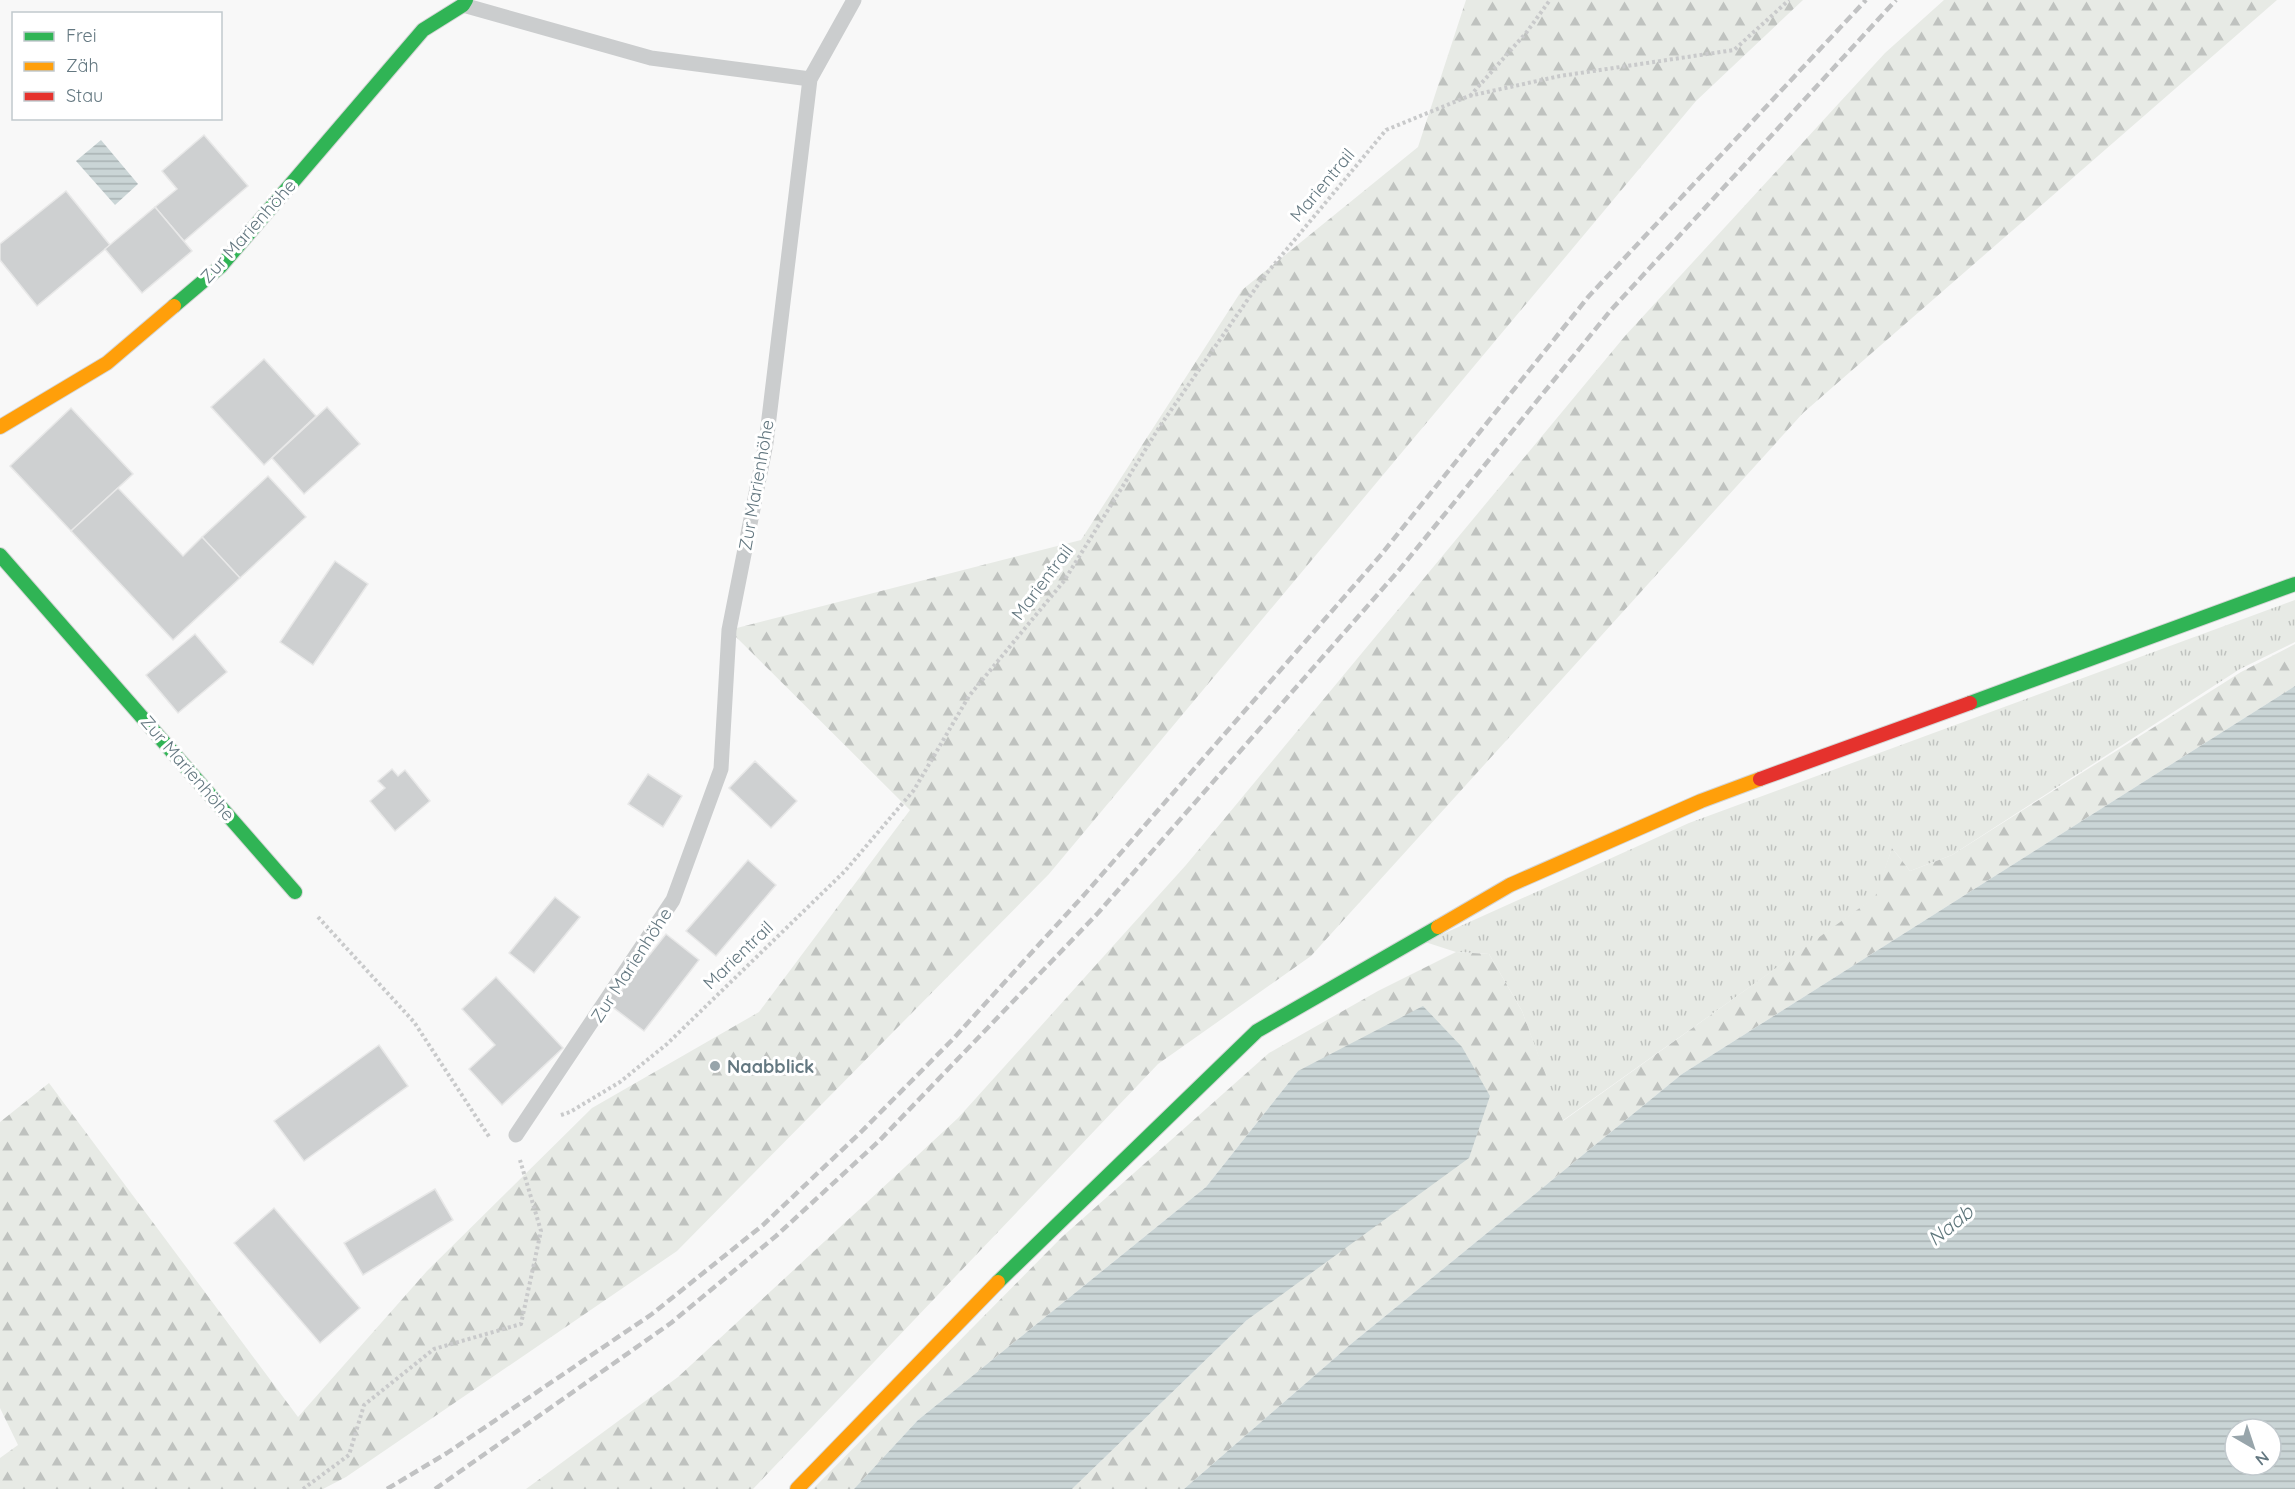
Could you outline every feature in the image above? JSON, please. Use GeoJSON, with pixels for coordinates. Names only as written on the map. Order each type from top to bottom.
{"type":"FeatureCollection","features":[{"type":"Feature","properties":{"kind":"street","name":"Zur Marienhöhe"},"geometry":{"type":"LineString","coordinates":[[0,427],[107,363],[220,267],[423,30],[464,3]]}},
{"type":"Feature","properties":{"kind":"street","name":"Zur Marienhöhe"},"geometry":{"type":"LineString","coordinates":[[0,555],[295,892]]}},
{"type":"Feature","properties":{"kind":"street"},"geometry":{"type":"LineString","coordinates":[[797,1489],[1005,1274],[1257,1030],[1510,885],[1701,801],[2295,585]]}},
{"type":"Feature","properties":{"kind":"lane","name":"Zur Marienhöhe"},"geometry":{"type":"LineString","coordinates":[[521,1129],[673,900],[721,769],[729,630],[766,443],[810,79],[854,0]]}},
{"type":"Feature","properties":{"kind":"lane"},"geometry":{"type":"LineString","coordinates":[[464,3],[651,58],[810,79]]}},
{"type":"Feature","properties":{"kind":"path"},"geometry":{"type":"LineString","coordinates":[[1469,96],[1526,33],[1550,0]]}},
{"type":"Feature","properties":{"kind":"path","name":"Marientrail"},"geometry":{"type":"LineString","coordinates":[[521,1129],[570,1112],[621,1082],[668,1044],[845,871],[915,790],[969,696],[1064,581],[1160,426],[1262,279],[1386,130],[1469,96],[1560,76],[1734,50],[1789,0]]}},
{"type":"Feature","properties":{"kind":"path"},"geometry":{"type":"LineString","coordinates":[[295,892],[414,1022],[496,1148],[521,1129]]}},
{"type":"Feature","properties":{"kind":"path"},"geometry":{"type":"LineString","coordinates":[[303,1489],[349,1455],[364,1405],[434,1349],[521,1324],[541,1231],[517,1151],[521,1129]]}},
{"type":"Feature","properties":{"kind":"green space"},"geometry":{"type":"Polygon","coordinates":[[[1466,0],[1803,0],[1696,101],[1049,874],[677,1251],[346,1477],[323,1489],[0,1489],[0,1458],[18,1445],[0,1408],[0,1122],[49,1083],[298,1417],[427,1271],[592,1108],[759,1012],[910,810],[729,630],[1081,540],[1242,290],[1418,147],[1466,0]]]}},
{"type":"Feature","properties":{"kind":"green space"},"geometry":{"type":"Polygon","coordinates":[[[1944,0],[2277,0],[1803,413],[1311,956],[1158,1064],[753,1489],[526,1489],[678,1377],[958,1118],[1186,865],[1625,336],[1885,53],[1944,0]]]}},
{"type":"Feature","properties":{"kind":"green space"},"geometry":{"type":"Polygon","coordinates":[[[2295,600],[2295,642],[2240,669],[1952,855],[1910,871],[1892,848],[1876,897],[1562,1121],[1522,1011],[1489,954],[1456,952],[1425,942],[1689,823],[2295,600]]]}},
{"type":"Feature","properties":{"kind":"green space"},"geometry":{"type":"Polygon","coordinates":[[[2295,644],[2295,686],[1682,1074],[1351,1344],[1184,1489],[1072,1489],[1247,1320],[1298,1071],[1206,1187],[918,1420],[854,1489],[813,1489],[1062,1237],[1269,1053],[1378,991],[1456,952],[1489,954],[1522,1011],[1563,1121],[1875,897],[1892,848],[1910,871],[1952,855],[2241,672],[2295,644]]]}},
{"type":"Feature","properties":{"kind":"water"},"geometry":{"type":"Polygon","coordinates":[[[101,140],[138,184],[115,205],[76,161],[101,140]]]}},
{"type":"Feature","properties":{"kind":"water","name":"Naab"},"geometry":{"type":"Polygon","coordinates":[[[2295,686],[2295,1489],[1184,1489],[1351,1344],[1682,1074],[2295,686]]]}},
{"type":"Feature","properties":{"kind":"water"},"geometry":{"type":"Polygon","coordinates":[[[1423,1006],[1462,1047],[1490,1096],[1469,1158],[1247,1320],[1072,1489],[854,1489],[918,1420],[1206,1187],[1298,1071],[1423,1006]]]}},
{"type":"Feature","properties":{"kind":"building"},"geometry":{"type":"Polygon","coordinates":[[[204,135],[248,186],[184,241],[155,207],[177,189],[162,171],[204,135]]]}},
{"type":"Feature","properties":{"kind":"building"},"geometry":{"type":"Polygon","coordinates":[[[66,191],[110,245],[37,306],[0,260],[0,244],[66,191]]]}},
{"type":"Feature","properties":{"kind":"building"},"geometry":{"type":"Polygon","coordinates":[[[155,207],[192,251],[142,293],[105,249],[155,207]]]}},
{"type":"Feature","properties":{"kind":"building"},"geometry":{"type":"Polygon","coordinates":[[[264,359],[316,416],[264,465],[211,407],[264,359]]]}},
{"type":"Feature","properties":{"kind":"building"},"geometry":{"type":"Polygon","coordinates":[[[327,407],[360,444],[304,494],[272,458],[327,407]]]}},
{"type":"Feature","properties":{"kind":"building"},"geometry":{"type":"Polygon","coordinates":[[[71,408],[133,474],[71,531],[10,466],[71,408]]]}},
{"type":"Feature","properties":{"kind":"building"},"geometry":{"type":"Polygon","coordinates":[[[268,476],[306,517],[240,578],[202,537],[268,476]]]}},
{"type":"Feature","properties":{"kind":"building"},"geometry":{"type":"Polygon","coordinates":[[[118,488],[183,556],[202,537],[240,578],[173,640],[71,531],[118,488]]]}},
{"type":"Feature","properties":{"kind":"building"},"geometry":{"type":"Polygon","coordinates":[[[335,561],[368,584],[313,665],[280,642],[335,561]]]}},
{"type":"Feature","properties":{"kind":"building"},"geometry":{"type":"Polygon","coordinates":[[[195,634],[227,672],[178,713],[146,675],[195,634]]]}},
{"type":"Feature","properties":{"kind":"building"},"geometry":{"type":"Polygon","coordinates":[[[755,761],[797,801],[771,828],[729,788],[755,761]]]}},
{"type":"Feature","properties":{"kind":"building"},"geometry":{"type":"Polygon","coordinates":[[[392,769],[398,776],[405,770],[430,801],[395,831],[370,801],[385,788],[378,781],[392,769]]]}},
{"type":"Feature","properties":{"kind":"building"},"geometry":{"type":"Polygon","coordinates":[[[648,774],[682,796],[663,827],[628,804],[648,774]]]}},
{"type":"Feature","properties":{"kind":"building"},"geometry":{"type":"Polygon","coordinates":[[[748,860],[776,885],[716,956],[686,931],[748,860]]]}},
{"type":"Feature","properties":{"kind":"building"},"geometry":{"type":"Polygon","coordinates":[[[555,897],[580,917],[534,973],[509,953],[555,897]]]}},
{"type":"Feature","properties":{"kind":"building"},"geometry":{"type":"Polygon","coordinates":[[[666,934],[699,960],[644,1031],[610,1005],[666,934]]]}},
{"type":"Feature","properties":{"kind":"building"},"geometry":{"type":"Polygon","coordinates":[[[496,977],[563,1048],[502,1105],[469,1069],[495,1045],[462,1009],[496,977]]]}},
{"type":"Feature","properties":{"kind":"building"},"geometry":{"type":"Polygon","coordinates":[[[379,1045],[408,1086],[304,1161],[274,1121],[379,1045]]]}},
{"type":"Feature","properties":{"kind":"building"},"geometry":{"type":"Polygon","coordinates":[[[435,1189],[453,1220],[363,1275],[344,1243],[435,1189]]]}},
{"type":"Feature","properties":{"kind":"building"},"geometry":{"type":"Polygon","coordinates":[[[274,1208],[360,1308],[320,1343],[234,1243],[274,1208]]]}},
{"type":"Feature","properties":{"kind":"railway"},"geometry":{"type":"LineString","coordinates":[[387,1489],[447,1453],[652,1314],[763,1225],[861,1132],[953,1039],[1084,895],[1380,556],[1589,296],[1866,0]]}},
{"type":"Feature","properties":{"kind":"railway"},"geometry":{"type":"LineString","coordinates":[[435,1489],[671,1323],[776,1236],[879,1141],[1098,913],[1400,569],[1611,310],[1896,0]]}},
{"type":"Feature","properties":{"kind":"traffic: fast"},"geometry":{"type":"LineString","coordinates":[[174,306],[220,267],[423,30],[463,5],[466,0]]}},
{"type":"Feature","properties":{"kind":"traffic: fast"},"geometry":{"type":"LineString","coordinates":[[0,555],[295,892]]}},
{"type":"Feature","properties":{"kind":"traffic: fast"},"geometry":{"type":"LineString","coordinates":[[1970,703],[2295,584]]}},
{"type":"Feature","properties":{"kind":"traffic: fast"},"geometry":{"type":"LineString","coordinates":[[998,1282],[1257,1031],[1438,927]]}},
{"type":"Feature","properties":{"kind":"traffic: slow"},"geometry":{"type":"LineString","coordinates":[[0,427],[107,363],[174,306]]}},
{"type":"Feature","properties":{"kind":"traffic: slow"},"geometry":{"type":"LineString","coordinates":[[1438,927],[1510,885],[1701,801],[1760,779]]}},
{"type":"Feature","properties":{"kind":"traffic: slow"},"geometry":{"type":"LineString","coordinates":[[797,1489],[998,1282]]}},
{"type":"Feature","properties":{"kind":"traffic: jam"},"geometry":{"type":"LineString","coordinates":[[1760,779],[1970,703]]}},
{"type":"Feature","properties":{"kind":"place","name":"Naabblick"},"geometry":{"type":"Point","coordinates":[715,1066]}}]}
